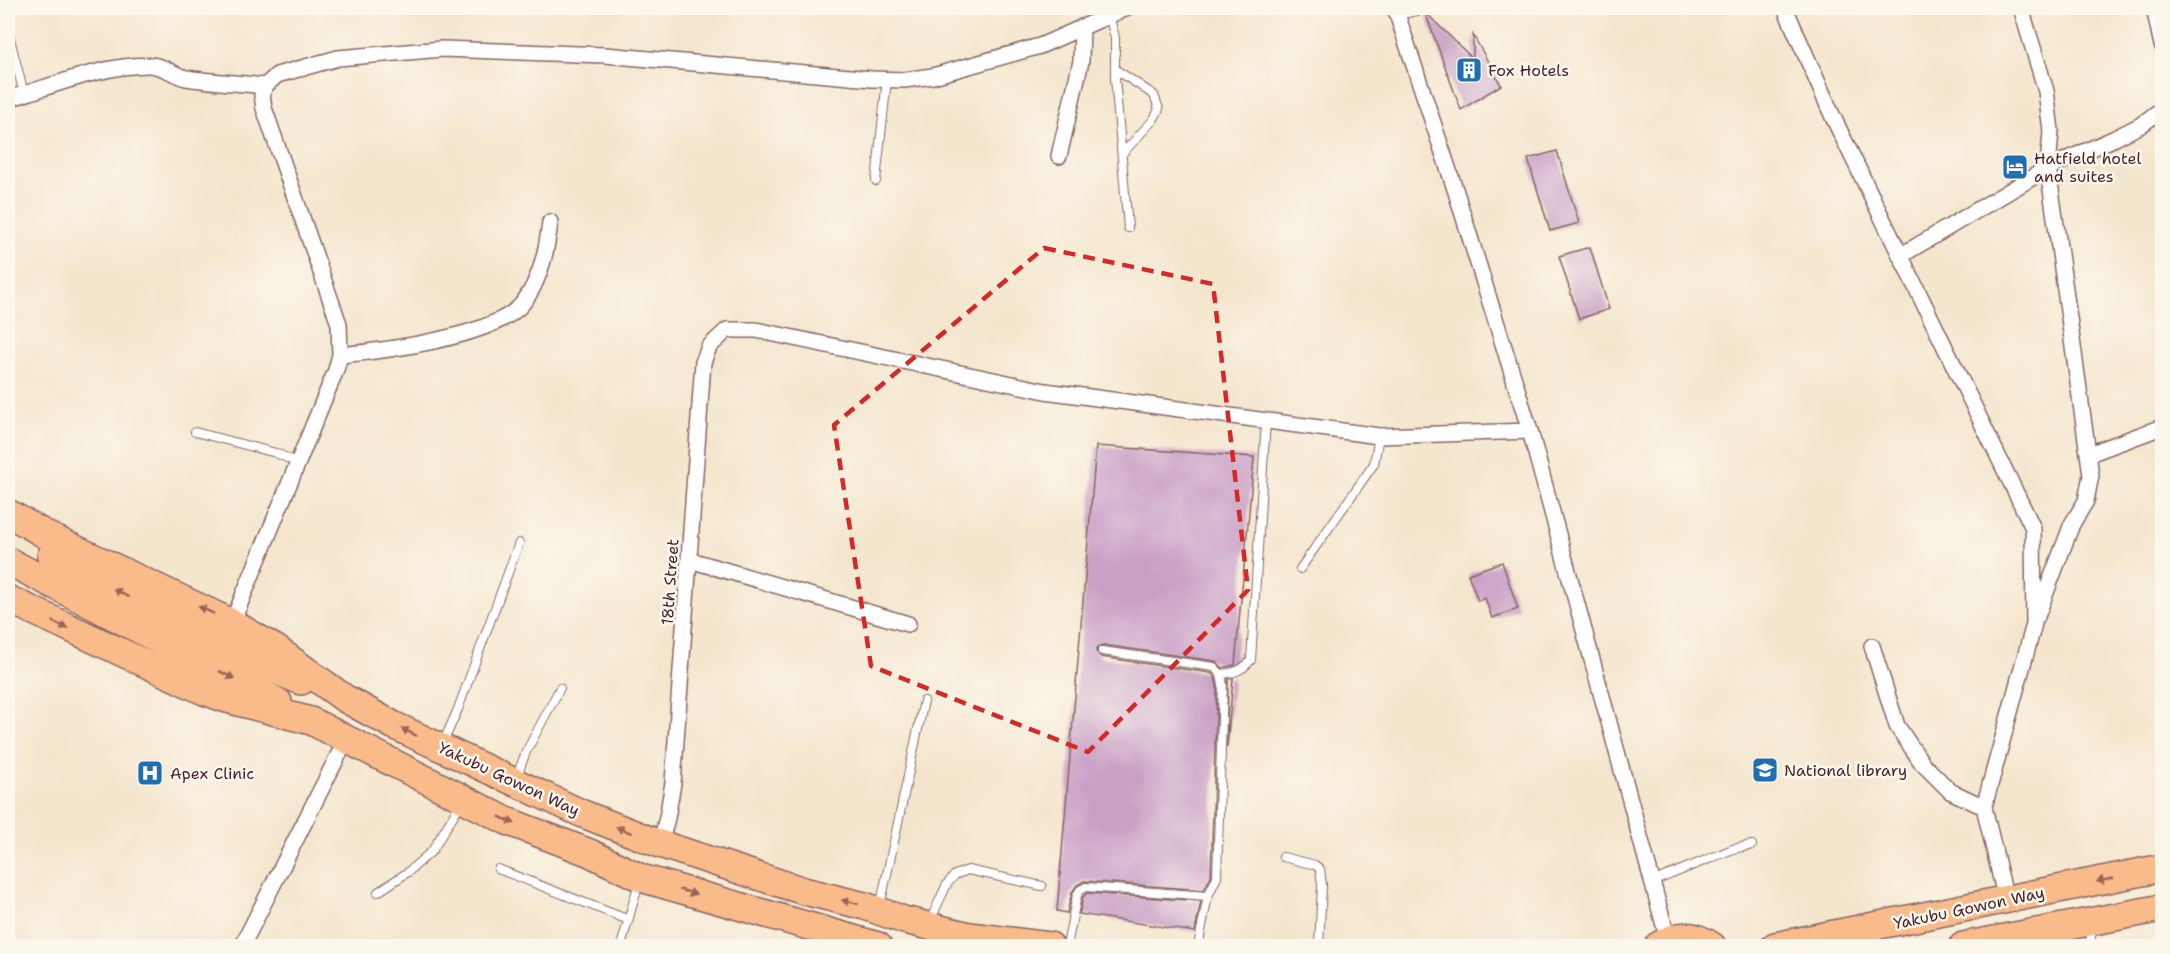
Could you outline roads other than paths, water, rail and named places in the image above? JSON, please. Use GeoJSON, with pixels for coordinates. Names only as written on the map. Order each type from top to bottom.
{"type":"FeatureCollection","features":[{"type":"Feature","properties":{"kind":"highway"},"geometry":{"type":"LineString","coordinates":[[8,493],[151,584]]}},
{"type":"Feature","properties":{"kind":"highway","name":"Yakubu Gowon Way"},"geometry":{"type":"LineString","coordinates":[[8,513],[48,536],[232,623],[276,649],[344,698],[393,724],[583,814],[660,844],[804,891],[927,926],[970,936],[1050,946]]}},
{"type":"Feature","properties":{"kind":"highway"},"geometry":{"type":"LineString","coordinates":[[8,533],[250,660],[344,698]]}},
{"type":"Feature","properties":{"kind":"highway"},"geometry":{"type":"LineString","coordinates":[[8,561],[231,677],[346,740],[507,821],[590,853],[640,878],[878,946]]}},
{"type":"Feature","properties":{"kind":"highway"},"geometry":{"type":"LineString","coordinates":[[8,599],[204,691],[311,721]]}},
{"type":"Feature","properties":{"kind":"highway","name":"Yakubu Gowon Way"},"geometry":{"type":"LineString","coordinates":[[1775,946],[2163,868]]}},
{"type":"Feature","properties":{"kind":"highway"},"geometry":{"type":"LineString","coordinates":[[1962,946],[2092,934],[2163,908]]}},
{"type":"Feature","properties":{"kind":"highway"},"geometry":{"type":"LineString","coordinates":[[1663,943],[1680,936],[1692,936],[1712,946]]}},
{"type":"Feature","properties":{"kind":"street"},"geometry":{"type":"LineString","coordinates":[[232,623],[336,370],[340,355],[339,324],[264,108],[262,95],[265,86],[277,75],[339,58],[442,49],[605,55],[904,80],[933,76],[1040,46],[1082,27],[1101,14],[1126,8]]}},
{"type":"Feature","properties":{"kind":"street"},"geometry":{"type":"LineString","coordinates":[[1785,8],[1833,117],[2033,528],[2034,624]]}},
{"type":"Feature","properties":{"kind":"street"},"geometry":{"type":"LineString","coordinates":[[2006,900],[1984,807],[2034,624],[2072,524],[2086,501],[2091,475],[2048,168],[2051,131],[2046,91],[2021,8]]}},
{"type":"Feature","properties":{"kind":"street"},"geometry":{"type":"LineString","coordinates":[[2154,8],[2163,45]]}},
{"type":"Feature","properties":{"kind":"street"},"geometry":{"type":"LineString","coordinates":[[1396,11],[1455,189],[1530,431],[1652,882],[1663,943]]}},
{"type":"Feature","properties":{"kind":"street"},"geometry":{"type":"LineString","coordinates":[[1059,156],[1081,61],[1082,27]]}},
{"type":"Feature","properties":{"kind":"street"},"geometry":{"type":"LineString","coordinates":[[8,99],[73,78],[149,64],[184,77],[265,86]]}},
{"type":"Feature","properties":{"kind":"street"},"geometry":{"type":"LineString","coordinates":[[1900,256],[2048,168],[2141,125],[2163,109]]}},
{"type":"Feature","properties":{"kind":"street"},"geometry":{"type":"LineString","coordinates":[[340,355],[380,351],[468,332],[504,318],[522,305],[534,285],[548,247],[550,222]]}},
{"type":"Feature","properties":{"kind":"street","name":"18th Street"},"geometry":{"type":"LineString","coordinates":[[660,844],[673,783],[703,362],[710,346],[727,330],[756,330],[1045,391],[1266,420]]}},
{"type":"Feature","properties":{"kind":"street"},"geometry":{"type":"LineString","coordinates":[[1266,420],[1379,436],[1530,431]]}},
{"type":"Feature","properties":{"kind":"street"},"geometry":{"type":"LineString","coordinates":[[2089,454],[2163,427]]}},
{"type":"Feature","properties":{"kind":"street"},"geometry":{"type":"LineString","coordinates":[[690,560],[908,624]]}},
{"type":"Feature","properties":{"kind":"street"},"geometry":{"type":"LineString","coordinates":[[1872,646],[1898,726],[1922,763],[1950,791],[1984,807]]}},
{"type":"Feature","properties":{"kind":"street"},"geometry":{"type":"LineString","coordinates":[[242,946],[346,740]]}},
{"type":"Feature","properties":{"kind":"lane"},"geometry":{"type":"LineString","coordinates":[[1396,11],[1431,8]]}},
{"type":"Feature","properties":{"kind":"lane"},"geometry":{"type":"LineString","coordinates":[[1101,14],[1114,38],[1128,228]]}},
{"type":"Feature","properties":{"kind":"lane"},"geometry":{"type":"LineString","coordinates":[[8,31],[24,94]]}},
{"type":"Feature","properties":{"kind":"lane"},"geometry":{"type":"LineString","coordinates":[[1115,69],[1154,95],[1158,109],[1154,119],[1122,154]]}},
{"type":"Feature","properties":{"kind":"lane"},"geometry":{"type":"LineString","coordinates":[[876,180],[887,79]]}},
{"type":"Feature","properties":{"kind":"lane"},"geometry":{"type":"LineString","coordinates":[[1221,674],[1235,673],[1245,668],[1251,660],[1266,420]]}},
{"type":"Feature","properties":{"kind":"lane"},"geometry":{"type":"LineString","coordinates":[[195,432],[276,453],[298,463]]}},
{"type":"Feature","properties":{"kind":"lane"},"geometry":{"type":"LineString","coordinates":[[1300,569],[1374,465],[1379,436]]}},
{"type":"Feature","properties":{"kind":"lane"},"geometry":{"type":"LineString","coordinates":[[441,748],[458,709],[519,543]]}},
{"type":"Feature","properties":{"kind":"lane"},"geometry":{"type":"LineString","coordinates":[[1102,651],[1214,667],[1221,674],[1223,685],[1217,877],[1208,896],[1198,946]]}},
{"type":"Feature","properties":{"kind":"lane"},"geometry":{"type":"LineString","coordinates":[[514,782],[525,752],[560,688]]}},
{"type":"Feature","properties":{"kind":"lane"},"geometry":{"type":"LineString","coordinates":[[879,911],[924,701]]}},
{"type":"Feature","properties":{"kind":"lane"},"geometry":{"type":"LineString","coordinates":[[378,892],[408,872],[432,851],[463,799]]}},
{"type":"Feature","properties":{"kind":"lane"},"geometry":{"type":"LineString","coordinates":[[1652,882],[1733,849],[1752,845]]}},
{"type":"Feature","properties":{"kind":"lane"},"geometry":{"type":"LineString","coordinates":[[1283,856],[1315,865],[1320,869],[1322,885],[1319,946]]}},
{"type":"Feature","properties":{"kind":"lane"},"geometry":{"type":"LineString","coordinates":[[498,869],[628,920]]}},
{"type":"Feature","properties":{"kind":"lane"},"geometry":{"type":"LineString","coordinates":[[927,926],[947,884],[955,875],[968,870],[1042,886]]}},
{"type":"Feature","properties":{"kind":"lane"},"geometry":{"type":"LineString","coordinates":[[623,946],[640,878]]}},
{"type":"Feature","properties":{"kind":"lane"},"geometry":{"type":"LineString","coordinates":[[1067,946],[1077,895],[1086,887],[1208,896]]}},
{"type":"Feature","properties":{"kind":"place","name":"Fox Hotels"},"geometry":{"type":"Point","coordinates":[1469,70]}},
{"type":"Feature","properties":{"kind":"place","name":"Hatfield hotel and suites"},"geometry":{"type":"Point","coordinates":[2015,167]}},
{"type":"Feature","properties":{"kind":"place","name":"National library"},"geometry":{"type":"Point","coordinates":[1765,770]}},
{"type":"Feature","properties":{"kind":"place","name":"Apex Clinic"},"geometry":{"type":"Point","coordinates":[150,773]}}]}
